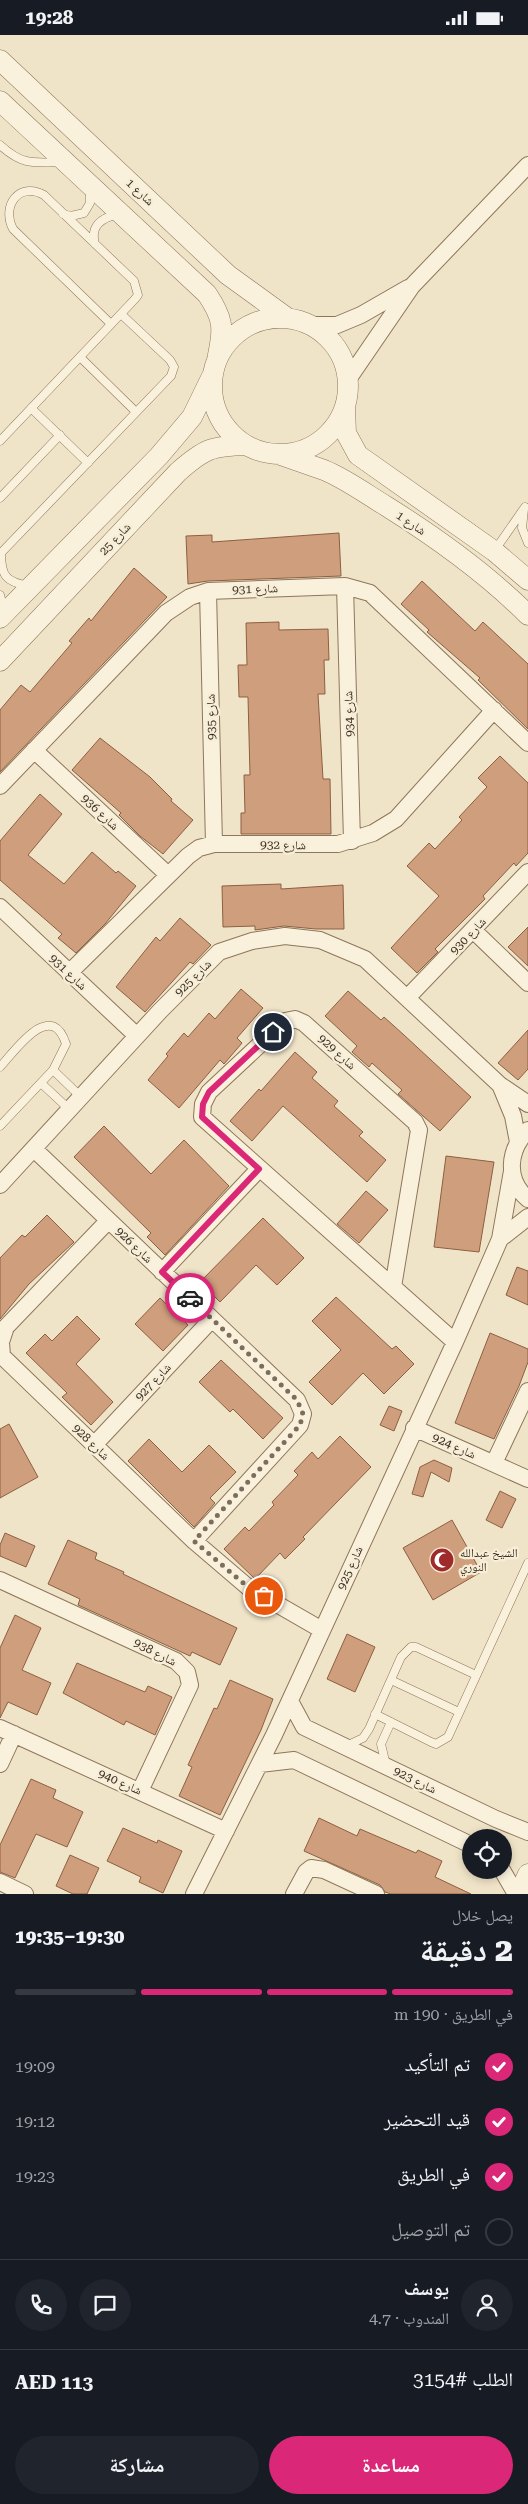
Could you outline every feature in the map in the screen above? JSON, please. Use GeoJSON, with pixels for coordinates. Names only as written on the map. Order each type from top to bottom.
{"type":"FeatureCollection","features":[{"type":"Feature","properties":{"kind":"street","name":"شارع 1"},"geometry":{"type":"LineString","coordinates":[[0,60],[228,275],[286,317]]}},
{"type":"Feature","properties":{"kind":"street"},"geometry":{"type":"LineString","coordinates":[[0,101],[207,294],[219,312],[222,328],[212,395],[218,415],[230,432],[246,445],[262,452],[279,455],[300,452],[320,442],[335,427],[345,408],[349,378],[343,356],[330,338],[312,325]]}},
{"type":"Feature","properties":{"kind":"street"},"geometry":{"type":"LineString","coordinates":[[349,378],[412,286],[528,165]]}},
{"type":"Feature","properties":{"kind":"street"},"geometry":{"type":"LineString","coordinates":[[2,608],[31,586],[159,456],[192,417],[228,341],[245,327],[264,319],[286,317],[312,325],[337,325],[361,315],[412,286]]}},
{"type":"Feature","properties":{"kind":"street","name":"شارع 1"},"geometry":{"type":"LineString","coordinates":[[345,408],[346,433],[358,455],[494,551],[528,580]]}},
{"type":"Feature","properties":{"kind":"street","name":"شارع 25"},"geometry":{"type":"LineString","coordinates":[[0,661],[198,453],[218,446],[246,445]]}},
{"type":"Feature","properties":{"kind":"street","name":"شارع 1"},"geometry":{"type":"LineString","coordinates":[[279,455],[325,471],[392,510],[470,564],[506,593],[528,615]]}},
{"type":"Feature","properties":{"kind":"street","name":"شارع 931"},"geometry":{"type":"LineString","coordinates":[[0,786],[166,613],[190,597],[208,591],[345,586],[370,593],[528,743]]}},
{"type":"Feature","properties":{"kind":"street","name":"شارع 934"},"geometry":{"type":"LineString","coordinates":[[345,586],[352,841]]}},
{"type":"Feature","properties":{"kind":"street","name":"شارع 935"},"geometry":{"type":"LineString","coordinates":[[208,591],[214,844]]}},
{"type":"Feature","properties":{"kind":"street","name":"شارع 932"},"geometry":{"type":"LineString","coordinates":[[69,973],[167,874],[199,848],[214,844],[320,845],[352,841],[373,833],[396,819],[494,710]]}},
{"type":"Feature","properties":{"kind":"street","name":"شارع 936"},"geometry":{"type":"LineString","coordinates":[[34,750],[167,874]]}},
{"type":"Feature","properties":{"kind":"street","name":"شارع 930"},"geometry":{"type":"LineString","coordinates":[[407,999],[474,931],[528,872]]}},
{"type":"Feature","properties":{"kind":"street","name":"شارع 931"},"geometry":{"type":"LineString","coordinates":[[0,907],[137,1036]]}},
{"type":"Feature","properties":{"kind":"street"},"geometry":{"type":"LineString","coordinates":[[474,931],[528,983]]}},
{"type":"Feature","properties":{"kind":"street","name":"شارع 925"},"geometry":{"type":"LineString","coordinates":[[0,1185],[137,1036],[219,952],[252,941],[268,938],[285,936],[320,940],[365,959],[500,1085],[528,1104]]}},
{"type":"Feature","properties":{"kind":"street","name":"شارع 929"},"geometry":{"type":"LineString","coordinates":[[393,1287],[419,1141],[419,1131],[415,1122],[304,1023],[295,1019],[286,1021],[209,1092],[203,1104],[202,1117],[259,1169],[455,1342]]}},
{"type":"Feature","properties":{"kind":"street","name":"شارع 925"},"geometry":{"type":"LineString","coordinates":[[194,1894],[290,1701],[455,1342],[500,1239],[512,1171],[513,1151],[523,1136],[500,1085]]}},
{"type":"Feature","properties":{"kind":"street","name":"شارع 926"},"geometry":{"type":"LineString","coordinates":[[34,1149],[297,1400],[303,1414],[300,1425],[194,1541]]}},
{"type":"Feature","properties":{"kind":"street"},"geometry":{"type":"LineString","coordinates":[[162,1272],[259,1169]]}},
{"type":"Feature","properties":{"kind":"street"},"geometry":{"type":"LineString","coordinates":[[512,1171],[519,1190],[528,1199]]}},
{"type":"Feature","properties":{"kind":"street","name":"شارع 925"},"geometry":{"type":"LineString","coordinates":[[500,1239],[528,1217]]}},
{"type":"Feature","properties":{"kind":"street","name":"شارع 928"},"geometry":{"type":"LineString","coordinates":[[108,1221],[6,1327],[2,1343],[2,1356],[194,1541],[249,1588],[322,1630]]}},
{"type":"Feature","properties":{"kind":"street","name":"شارع 927"},"geometry":{"type":"LineString","coordinates":[[94,1445],[212,1319]]}},
{"type":"Feature","properties":{"kind":"street"},"geometry":{"type":"LineString","coordinates":[[494,1463],[528,1391]]}},
{"type":"Feature","properties":{"kind":"street","name":"شارع 924"},"geometry":{"type":"LineString","coordinates":[[414,1428],[528,1479]]}},
{"type":"Feature","properties":{"kind":"street","name":"شارع 938"},"geometry":{"type":"LineString","coordinates":[[1,1582],[176,1661],[187,1672],[190,1685],[140,1791]]}},
{"type":"Feature","properties":{"kind":"street"},"geometry":{"type":"LineString","coordinates":[[290,1701],[304,1727],[274,1735],[294,1760],[462,1841]]}},
{"type":"Feature","properties":{"kind":"street","name":"شارع 923"},"geometry":{"type":"LineString","coordinates":[[304,1727],[528,1832]]}},
{"type":"Feature","properties":{"kind":"street","name":"شارع 940"},"geometry":{"type":"LineString","coordinates":[[0,1764],[7,1731],[226,1831]]}},
{"type":"Feature","properties":{"kind":"street"},"geometry":{"type":"LineString","coordinates":[[260,1764],[294,1760]]}},
{"type":"Feature","properties":{"kind":"street"},"geometry":{"type":"LineString","coordinates":[[294,1894],[306,1872],[311,1868],[324,1870],[376,1894]]}},
{"type":"Feature","properties":{"kind":"street"},"geometry":{"type":"LineString","coordinates":[[508,1879],[517,1894],[528,1874]]}},
{"type":"Feature","properties":{"kind":"street"},"geometry":{"type":"LineString","coordinates":[[0,1882],[25,1894]]}},
{"type":"Feature","properties":{"kind":"lane"},"geometry":{"type":"LineString","coordinates":[[0,145],[14,158],[22,161],[65,161]]}},
{"type":"Feature","properties":{"kind":"lane"},"geometry":{"type":"LineString","coordinates":[[63,214],[71,216],[84,213],[90,203],[89,184]]}},
{"type":"Feature","properties":{"kind":"lane"},"geometry":{"type":"LineString","coordinates":[[0,441],[121,314],[138,295],[134,281],[44,195],[36,190],[21,193],[11,203],[8,213],[13,229],[111,324]]}},
{"type":"Feature","properties":{"kind":"lane"},"geometry":{"type":"LineString","coordinates":[[95,245],[93,237],[97,224],[102,219],[120,213]]}},
{"type":"Feature","properties":{"kind":"lane"},"geometry":{"type":"LineString","coordinates":[[31,586],[11,581],[3,574],[0,553],[171,376],[174,367],[166,355],[121,314]]}},
{"type":"Feature","properties":{"kind":"lane"},"geometry":{"type":"LineString","coordinates":[[80,357],[136,412]]}},
{"type":"Feature","properties":{"kind":"lane"},"geometry":{"type":"LineString","coordinates":[[31,408],[88,463]]}},
{"type":"Feature","properties":{"kind":"lane"},"geometry":{"type":"LineString","coordinates":[[0,498],[60,435]]}},
{"type":"Feature","properties":{"kind":"lane"},"geometry":{"type":"LineString","coordinates":[[494,551],[526,505]]}},
{"type":"Feature","properties":{"kind":"lane"},"geometry":{"type":"LineString","coordinates":[[526,505],[522,528],[528,543]]}},
{"type":"Feature","properties":{"kind":"lane"},"geometry":{"type":"LineString","coordinates":[[0,1067],[35,1029],[44,1025],[59,1030],[66,1043],[53,1070],[0,1126]]}},
{"type":"Feature","properties":{"kind":"lane"},"geometry":{"type":"LineString","coordinates":[[53,1070],[81,1097]]}},
{"type":"Feature","properties":{"kind":"lane"},"geometry":{"type":"LineString","coordinates":[[41,1083],[70,1109]]}},
{"type":"Feature","properties":{"kind":"lane"},"geometry":{"type":"LineString","coordinates":[[375,1714],[436,1744],[448,1737],[528,1563]]}},
{"type":"Feature","properties":{"kind":"lane"},"geometry":{"type":"LineString","coordinates":[[344,1746],[356,1743],[362,1737],[375,1714],[401,1657],[411,1647],[416,1647],[476,1675]]}},
{"type":"Feature","properties":{"kind":"lane"},"geometry":{"type":"LineString","coordinates":[[390,1680],[459,1712]]}},
{"type":"Feature","properties":{"kind":"lane"},"geometry":{"type":"LineString","coordinates":[[386,1767],[382,1744],[391,1722]]}},
{"type":"Feature","properties":{"kind":"building"},"geometry":{"type":"Polygon","coordinates":[[[339,533],[341,576],[208,581],[188,584],[186,536],[212,535],[212,542],[339,533]]]}},
{"type":"Feature","properties":{"kind":"building"},"geometry":{"type":"Polygon","coordinates":[[[134,568],[167,597],[0,772],[0,710],[21,685],[30,692],[72,643],[69,641],[89,618],[91,621],[134,568]]]}},
{"type":"Feature","properties":{"kind":"building"},"geometry":{"type":"Polygon","coordinates":[[[422,581],[475,631],[483,622],[528,664],[528,729],[478,680],[480,678],[427,632],[429,630],[401,604],[422,581]]]}},
{"type":"Feature","properties":{"kind":"building"},"geometry":{"type":"Polygon","coordinates":[[[279,622],[279,630],[328,629],[329,660],[324,660],[325,694],[318,694],[323,779],[330,779],[331,834],[241,834],[241,813],[245,813],[244,775],[250,775],[248,697],[239,697],[238,665],[247,665],[246,623],[279,622]]]}},
{"type":"Feature","properties":{"kind":"building"},"geometry":{"type":"Polygon","coordinates":[[[100,738],[150,777],[172,799],[171,801],[193,820],[163,854],[140,836],[119,815],[121,813],[72,770],[100,738]]]}},
{"type":"Feature","properties":{"kind":"building"},"geometry":{"type":"Polygon","coordinates":[[[500,756],[528,783],[528,853],[516,866],[514,863],[483,896],[485,899],[435,949],[438,952],[417,973],[391,948],[439,896],[407,866],[429,843],[435,849],[462,820],[459,817],[487,787],[478,778],[500,756]]]}},
{"type":"Feature","properties":{"kind":"building"},"geometry":{"type":"Polygon","coordinates":[[[40,794],[62,814],[28,855],[64,884],[92,852],[116,873],[118,871],[136,886],[105,924],[76,953],[58,938],[62,934],[0,880],[0,841],[40,794]]]}},
{"type":"Feature","properties":{"kind":"building"},"geometry":{"type":"Polygon","coordinates":[[[281,884],[281,889],[343,885],[344,929],[284,926],[255,930],[255,926],[223,927],[222,886],[281,884]]]}},
{"type":"Feature","properties":{"kind":"building"},"geometry":{"type":"Polygon","coordinates":[[[180,918],[211,945],[193,964],[190,962],[145,1012],[116,987],[156,937],[160,941],[180,918]]]}},
{"type":"Feature","properties":{"kind":"building"},"geometry":{"type":"Polygon","coordinates":[[[528,927],[528,966],[508,947],[528,927]]]}},
{"type":"Feature","properties":{"kind":"building"},"geometry":{"type":"Polygon","coordinates":[[[241,989],[263,1008],[237,1038],[242,1043],[224,1064],[220,1060],[179,1108],[148,1080],[168,1056],[166,1054],[184,1033],[188,1037],[209,1013],[215,1019],[241,989]]]}},
{"type":"Feature","properties":{"kind":"building"},"geometry":{"type":"Polygon","coordinates":[[[348,991],[381,1020],[384,1017],[471,1097],[440,1131],[398,1094],[402,1090],[372,1063],[369,1067],[352,1052],[357,1046],[325,1016],[348,991]]]}},
{"type":"Feature","properties":{"kind":"building"},"geometry":{"type":"Polygon","coordinates":[[[528,1030],[528,1069],[518,1080],[498,1063],[528,1030]]]}},
{"type":"Feature","properties":{"kind":"building"},"geometry":{"type":"Polygon","coordinates":[[[295,1052],[317,1072],[312,1078],[338,1101],[334,1106],[363,1132],[359,1136],[386,1160],[367,1182],[283,1106],[252,1141],[230,1121],[259,1089],[261,1091],[295,1052]]]}},
{"type":"Feature","properties":{"kind":"building"},"geometry":{"type":"Polygon","coordinates":[[[104,1126],[151,1174],[184,1140],[229,1186],[165,1255],[147,1237],[151,1233],[74,1157],[104,1126]]]}},
{"type":"Feature","properties":{"kind":"building"},"geometry":{"type":"Polygon","coordinates":[[[446,1156],[494,1162],[479,1252],[434,1247],[446,1156]]]}},
{"type":"Feature","properties":{"kind":"building"},"geometry":{"type":"Polygon","coordinates":[[[366,1191],[388,1210],[359,1243],[337,1224],[366,1191]]]}},
{"type":"Feature","properties":{"kind":"building"},"geometry":{"type":"Polygon","coordinates":[[[47,1215],[74,1242],[29,1284],[0,1319],[0,1258],[22,1235],[25,1237],[47,1215]]]}},
{"type":"Feature","properties":{"kind":"building"},"geometry":{"type":"Polygon","coordinates":[[[263,1218],[304,1258],[277,1285],[256,1265],[220,1302],[200,1282],[263,1218]]]}},
{"type":"Feature","properties":{"kind":"building"},"geometry":{"type":"Polygon","coordinates":[[[517,1267],[528,1271],[528,1305],[506,1295],[517,1267]]]}},
{"type":"Feature","properties":{"kind":"building"},"geometry":{"type":"Polygon","coordinates":[[[336,1297],[392,1349],[396,1346],[414,1364],[384,1394],[363,1373],[332,1405],[309,1382],[341,1350],[312,1321],[336,1297]]]}},
{"type":"Feature","properties":{"kind":"building"},"geometry":{"type":"Polygon","coordinates":[[[160,1298],[188,1325],[163,1351],[135,1324],[160,1298]]]}},
{"type":"Feature","properties":{"kind":"building"},"geometry":{"type":"Polygon","coordinates":[[[77,1316],[100,1339],[76,1364],[113,1402],[91,1425],[62,1397],[67,1393],[26,1353],[45,1334],[52,1341],[77,1316]]]}},
{"type":"Feature","properties":{"kind":"building"},"geometry":{"type":"Polygon","coordinates":[[[490,1333],[528,1349],[528,1362],[519,1386],[494,1439],[455,1423],[490,1333]]]}},
{"type":"Feature","properties":{"kind":"building"},"geometry":{"type":"Polygon","coordinates":[[[221,1360],[283,1418],[263,1439],[233,1409],[230,1412],[199,1382],[221,1360]]]}},
{"type":"Feature","properties":{"kind":"building"},"geometry":{"type":"Polygon","coordinates":[[[389,1406],[402,1411],[394,1431],[380,1425],[389,1406]]]}},
{"type":"Feature","properties":{"kind":"building"},"geometry":{"type":"Polygon","coordinates":[[[9,1424],[38,1477],[0,1498],[0,1429],[9,1424]]]}},
{"type":"Feature","properties":{"kind":"building"},"geometry":{"type":"Polygon","coordinates":[[[340,1436],[371,1467],[303,1537],[305,1539],[285,1559],[280,1553],[255,1579],[224,1549],[245,1527],[249,1531],[274,1505],[272,1502],[298,1475],[294,1471],[312,1452],[318,1459],[340,1436]]]}},
{"type":"Feature","properties":{"kind":"building"},"geometry":{"type":"Polygon","coordinates":[[[149,1439],[182,1472],[209,1445],[236,1472],[210,1498],[215,1503],[194,1527],[128,1461],[149,1439]]]}},
{"type":"Feature","properties":{"kind":"building"},"geometry":{"type":"Polygon","coordinates":[[[434,1460],[452,1468],[449,1482],[431,1472],[423,1497],[412,1494],[420,1467],[434,1460]]]}},
{"type":"Feature","properties":{"kind":"building"},"geometry":{"type":"Polygon","coordinates":[[[500,1491],[516,1499],[502,1528],[486,1520],[500,1491]]]}},
{"type":"Feature","properties":{"kind":"building","name":"الشيخ عبدالله النوري"},"geometry":{"type":"Polygon","coordinates":[[[452,1520],[481,1572],[433,1600],[403,1548],[452,1520]]]}},
{"type":"Feature","properties":{"kind":"building"},"geometry":{"type":"Polygon","coordinates":[[[5,1533],[35,1546],[26,1567],[0,1556],[0,1545],[5,1533]]]}},
{"type":"Feature","properties":{"kind":"building"},"geometry":{"type":"Polygon","coordinates":[[[68,1540],[97,1553],[95,1559],[124,1572],[123,1574],[237,1628],[220,1665],[192,1652],[190,1656],[78,1605],[80,1599],[48,1584],[68,1540]]]}},
{"type":"Feature","properties":{"kind":"building"},"geometry":{"type":"Polygon","coordinates":[[[15,1615],[41,1628],[22,1670],[51,1683],[37,1715],[8,1702],[0,1718],[0,1648],[15,1615]]]}},
{"type":"Feature","properties":{"kind":"building"},"geometry":{"type":"Polygon","coordinates":[[[347,1634],[375,1647],[355,1692],[327,1679],[347,1634]]]}},
{"type":"Feature","properties":{"kind":"building"},"geometry":{"type":"Polygon","coordinates":[[[77,1663],[145,1692],[148,1686],[172,1697],[155,1735],[126,1721],[124,1725],[63,1693],[77,1663]]]}},
{"type":"Feature","properties":{"kind":"building"},"geometry":{"type":"Polygon","coordinates":[[[230,1680],[273,1699],[261,1730],[220,1815],[179,1796],[192,1767],[188,1765],[214,1708],[217,1709],[230,1680]]]}},
{"type":"Feature","properties":{"kind":"building"},"geometry":{"type":"Polygon","coordinates":[[[31,1779],[56,1790],[53,1798],[83,1812],[67,1847],[36,1834],[15,1878],[0,1872],[0,1845],[31,1779]]]}},
{"type":"Feature","properties":{"kind":"building"},"geometry":{"type":"Polygon","coordinates":[[[319,1818],[357,1836],[360,1829],[416,1853],[418,1850],[442,1861],[435,1877],[471,1894],[391,1894],[385,1892],[380,1885],[304,1851],[319,1818]]]}},
{"type":"Feature","properties":{"kind":"building"},"geometry":{"type":"Polygon","coordinates":[[[123,1828],[157,1843],[158,1840],[182,1851],[163,1893],[139,1882],[141,1877],[107,1861],[123,1828]]]}},
{"type":"Feature","properties":{"kind":"building"},"geometry":{"type":"Polygon","coordinates":[[[70,1855],[99,1868],[87,1894],[73,1894],[56,1886],[70,1855]]]}},
{"type":"Feature","properties":{"kind":"way so far"},"geometry":{"type":"LineString","coordinates":[[190,1298],[297,1400],[303,1414],[300,1425],[194,1541],[249,1588],[264,1596]]}},
{"type":"Feature","properties":{"kind":"place","name":"الشيخ عبدالله النوري"},"geometry":{"type":"Point","coordinates":[442,1560]}},
{"type":"Feature","properties":{"kind":"route"},"geometry":{"type":"LineString","coordinates":[[190,1298],[162,1272],[259,1169],[202,1117],[203,1104],[209,1092],[273,1032]]}}]}
